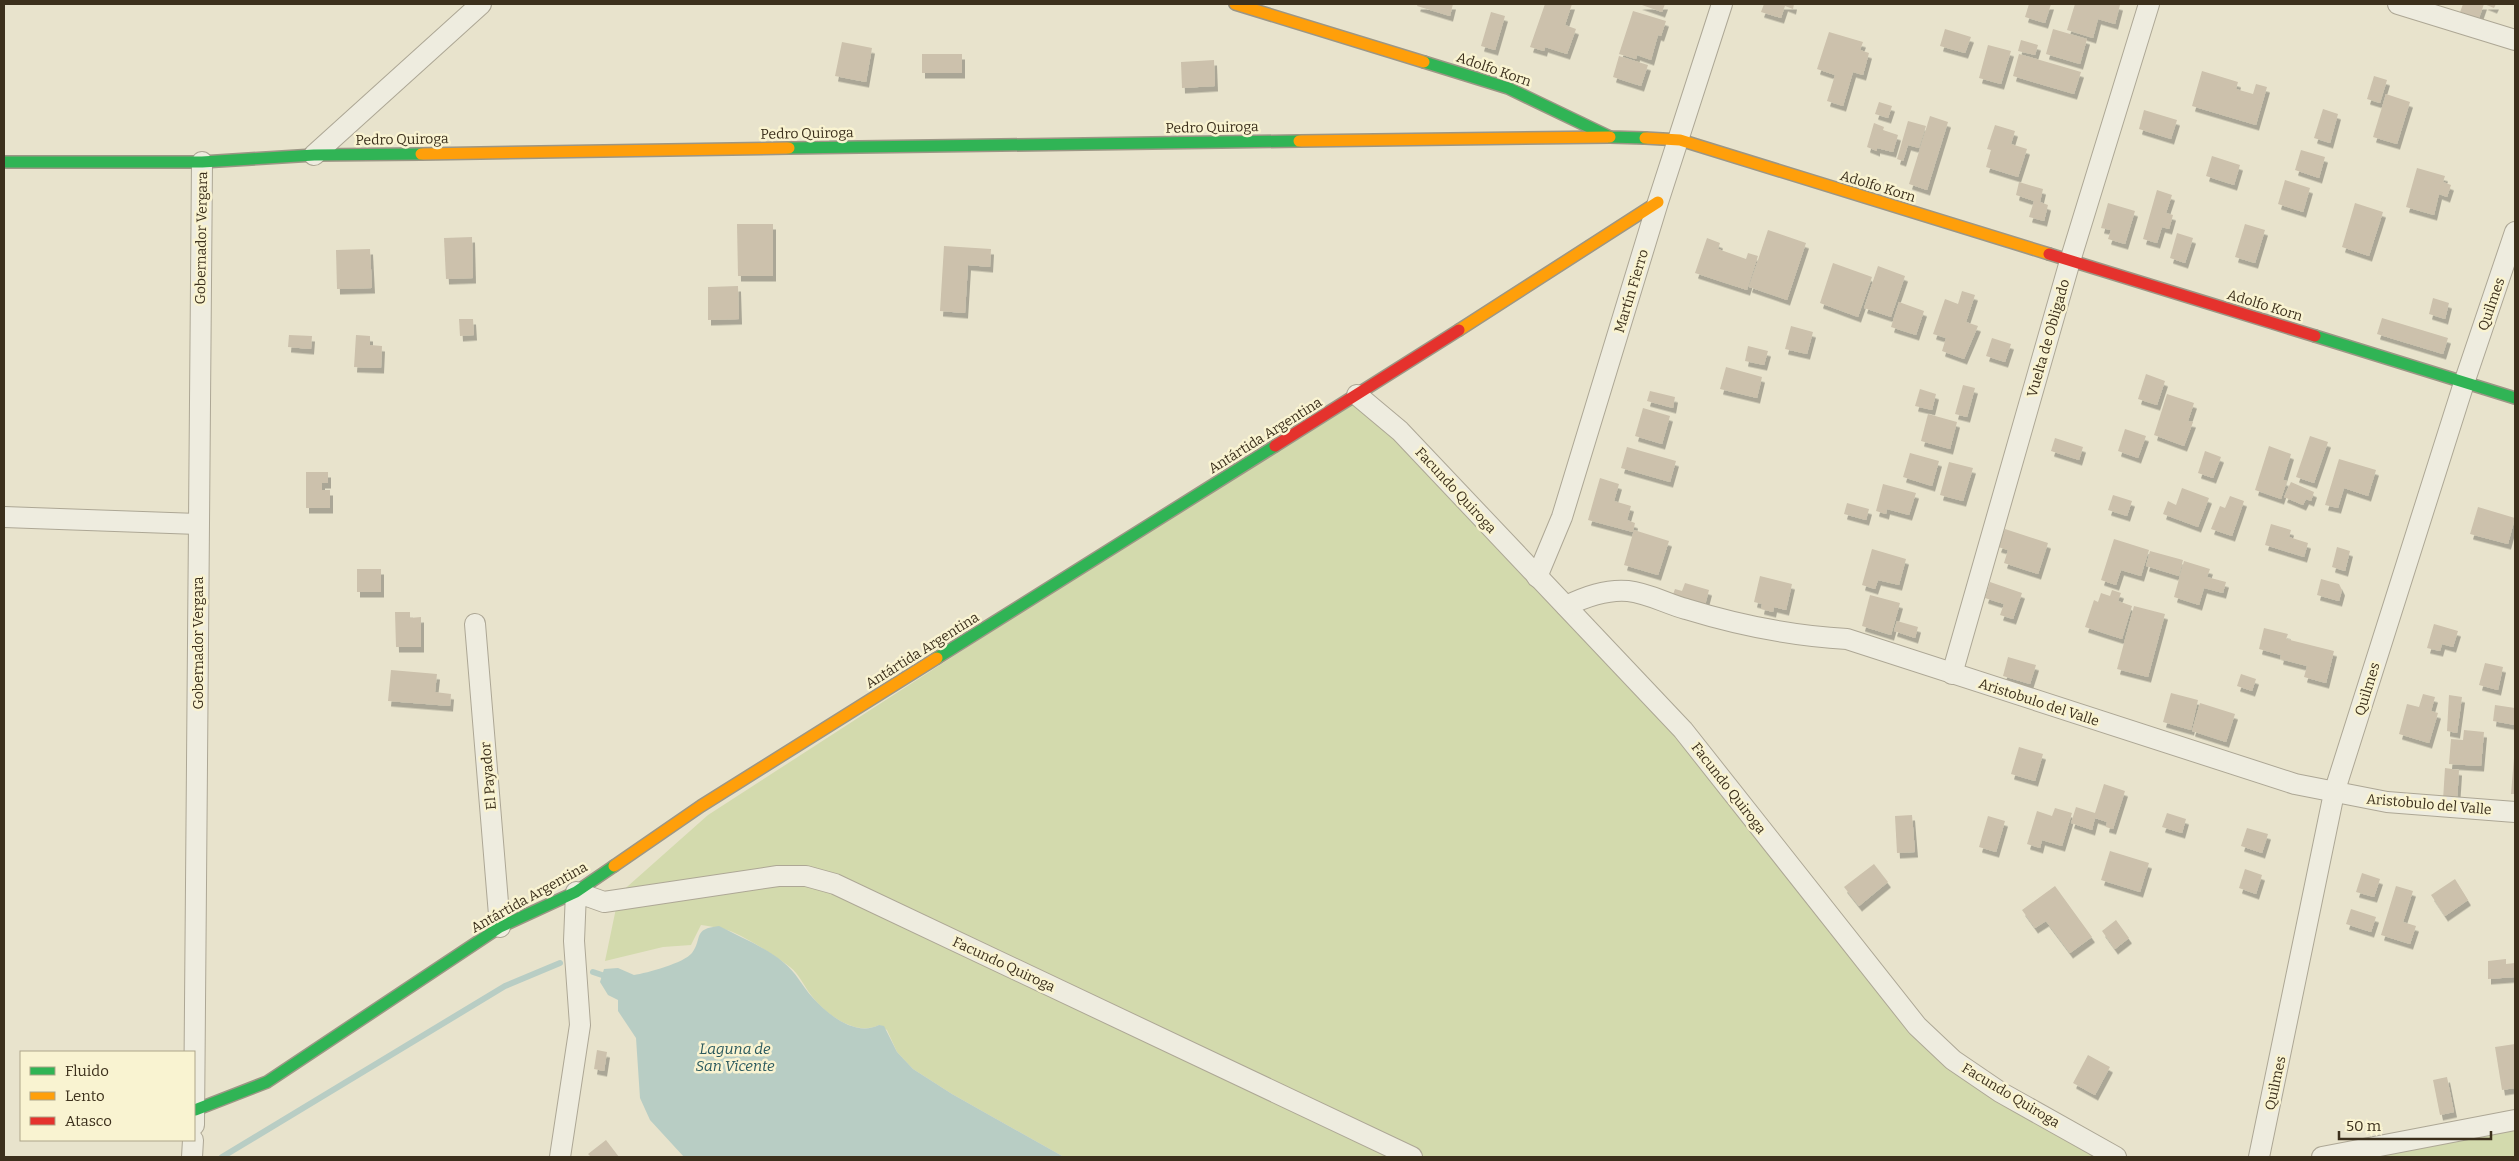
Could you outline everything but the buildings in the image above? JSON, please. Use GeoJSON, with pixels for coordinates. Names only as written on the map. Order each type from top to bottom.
{"type":"FeatureCollection","features":[{"type":"Feature","properties":{"kind":"street"},"geometry":{"type":"LineString","coordinates":[[314,155],[481,4]]}},
{"type":"Feature","properties":{"kind":"street","name":"Adolfo Korn"},"geometry":{"type":"LineString","coordinates":[[1235,4],[1508,88],[1610,137],[1680,140],[2515,398]]}},
{"type":"Feature","properties":{"kind":"street","name":"Martín Fierro"},"geometry":{"type":"LineString","coordinates":[[1537,577],[1562,517],[1658,202],[1680,140],[1722,4]]}},
{"type":"Feature","properties":{"kind":"street","name":"Vuelta de Obligado"},"geometry":{"type":"LineString","coordinates":[[1952,674],[2070,261],[2148,4]]}},
{"type":"Feature","properties":{"kind":"street"},"geometry":{"type":"LineString","coordinates":[[2398,4],[2515,40]]}},
{"type":"Feature","properties":{"kind":"street","name":"Pedro Quiroga"},"geometry":{"type":"LineString","coordinates":[[4,162],[202,162],[314,155],[1610,137]]}},
{"type":"Feature","properties":{"kind":"street","name":"Gobernador Vergara"},"geometry":{"type":"LineString","coordinates":[[194,1051],[202,162]]}},
{"type":"Feature","properties":{"kind":"street","name":"Antártida Argentina"},"geometry":{"type":"LineString","coordinates":[[195,1118],[267,1082],[500,927],[576,892],[701,806],[1357,395],[1658,202]]}},
{"type":"Feature","properties":{"kind":"street","name":"Quilmes"},"geometry":{"type":"LineString","coordinates":[[2260,1157],[2334,793],[2464,382],[2515,232]]}},
{"type":"Feature","properties":{"kind":"street","name":"Facundo Quiroga"},"geometry":{"type":"LineString","coordinates":[[1357,395],[1400,430],[1683,730],[1917,1026],[1953,1060],[2000,1092],[2116,1157]]}},
{"type":"Feature","properties":{"kind":"street"},"geometry":{"type":"LineString","coordinates":[[4,517],[198,524]]}},
{"type":"Feature","properties":{"kind":"street","name":"Aristobulo del Valle"},"geometry":{"type":"LineString","coordinates":[[1566,606],[1584,597],[1608,592],[1628,591],[1663,600],[1685,609],[1804,637],[1847,639],[2295,784],[2386,802],[2515,812]]}},
{"type":"Feature","properties":{"kind":"street","name":"El Payador"},"geometry":{"type":"LineString","coordinates":[[475,624],[500,927]]}},
{"type":"Feature","properties":{"kind":"street","name":"Facundo Quiroga"},"geometry":{"type":"LineString","coordinates":[[576,892],[604,902],[778,876],[806,876],[835,884],[1412,1157]]}},
{"type":"Feature","properties":{"kind":"street"},"geometry":{"type":"LineString","coordinates":[[560,1157],[580,1026],[574,942],[576,892]]}},
{"type":"Feature","properties":{"kind":"street"},"geometry":{"type":"LineString","coordinates":[[2322,1157],[2515,1120]]}},
{"type":"Feature","properties":{"kind":"street"},"geometry":{"type":"LineString","coordinates":[[192,1157],[193,1141]]}},
{"type":"Feature","properties":{"kind":"green space"},"geometry":{"type":"Polygon","coordinates":[[[1357,395],[1606,646],[1917,1026],[2116,1157],[1064,1157],[952,1094],[913,1069],[897,1052],[887,1030],[879,1025],[861,1028],[851,1026],[833,1016],[817,1002],[790,967],[758,945],[731,931],[701,925],[691,945],[663,947],[605,961],[619,894],[708,815],[1357,395]]]}},
{"type":"Feature","properties":{"kind":"green space"},"geometry":{"type":"Polygon","coordinates":[[[2515,1123],[2515,1157],[2327,1157],[2515,1123]]]}},
{"type":"Feature","properties":{"kind":"water","name":"Laguna de San Vicente"},"geometry":{"type":"Polygon","coordinates":[[[719,926],[760,947],[783,962],[792,970],[813,998],[834,1017],[852,1026],[861,1028],[884,1026],[897,1052],[913,1069],[952,1094],[1064,1157],[684,1157],[650,1120],[640,1098],[636,1038],[618,1011],[618,1000],[608,995],[600,982],[604,969],[618,968],[634,975],[674,964],[692,953],[701,932],[711,927],[719,926]]]}},
{"type":"Feature","properties":{"kind":"waterway"},"geometry":{"type":"LineString","coordinates":[[222,1157],[505,986],[560,963]]}},
{"type":"Feature","properties":{"kind":"waterway"},"geometry":{"type":"LineString","coordinates":[[593,972],[602,975]]}},
{"type":"Feature","properties":{"kind":"traffic: fast"},"geometry":{"type":"LineString","coordinates":[[1424,62],[1508,88],[1610,137],[1645,138]]}},
{"type":"Feature","properties":{"kind":"traffic: fast"},"geometry":{"type":"LineString","coordinates":[[789,148],[1299,141]]}},
{"type":"Feature","properties":{"kind":"traffic: fast"},"geometry":{"type":"LineString","coordinates":[[4,162],[202,162],[314,155],[421,154]]}},
{"type":"Feature","properties":{"kind":"traffic: fast"},"geometry":{"type":"LineString","coordinates":[[2315,336],[2515,398]]}},
{"type":"Feature","properties":{"kind":"traffic: fast"},"geometry":{"type":"LineString","coordinates":[[937,658],[1275,446]]}},
{"type":"Feature","properties":{"kind":"traffic: fast"},"geometry":{"type":"LineString","coordinates":[[195,1110],[267,1082],[500,927],[576,892],[614,866]]}},
{"type":"Feature","properties":{"kind":"traffic: slow"},"geometry":{"type":"LineString","coordinates":[[1235,4],[1424,62]]}},
{"type":"Feature","properties":{"kind":"traffic: slow"},"geometry":{"type":"LineString","coordinates":[[1299,141],[1610,137]]}},
{"type":"Feature","properties":{"kind":"traffic: slow"},"geometry":{"type":"LineString","coordinates":[[1645,138],[1680,140],[2049,254]]}},
{"type":"Feature","properties":{"kind":"traffic: slow"},"geometry":{"type":"LineString","coordinates":[[421,154],[789,148]]}},
{"type":"Feature","properties":{"kind":"traffic: slow"},"geometry":{"type":"LineString","coordinates":[[1459,330],[1658,202]]}},
{"type":"Feature","properties":{"kind":"traffic: slow"},"geometry":{"type":"LineString","coordinates":[[614,866],[701,806],[937,658]]}},
{"type":"Feature","properties":{"kind":"traffic: jam"},"geometry":{"type":"LineString","coordinates":[[2049,254],[2315,336]]}},
{"type":"Feature","properties":{"kind":"traffic: jam"},"geometry":{"type":"LineString","coordinates":[[1275,446],[1459,330]]}}]}
